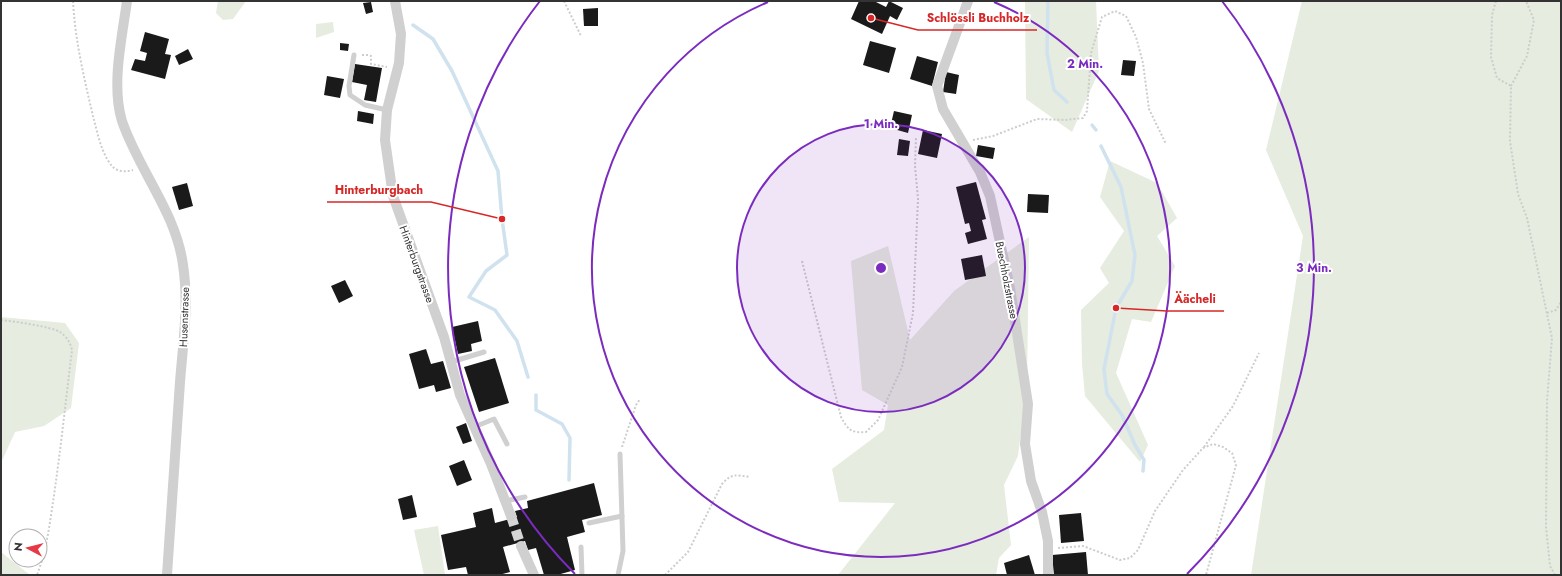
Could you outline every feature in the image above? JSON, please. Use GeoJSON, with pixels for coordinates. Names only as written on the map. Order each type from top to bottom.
{"type":"FeatureCollection","features":[{"type":"Feature","properties":{"kind":"street","name":"Husenstrasse"},"geometry":{"type":"LineString","coordinates":[[127,1],[117,89],[122,120],[168,215],[178,240],[186,290],[167,575]]}},
{"type":"Feature","properties":{"kind":"street","name":"Hinterburgstrasse"},"geometry":{"type":"LineString","coordinates":[[396,1],[401,34],[398,69],[387,110],[385,140],[393,196],[444,337],[460,395],[511,516]]}},
{"type":"Feature","properties":{"kind":"street","name":"Buechholzstrasse"},"geometry":{"type":"LineString","coordinates":[[968,1],[937,86],[943,109],[980,172],[990,196],[1010,288],[1028,404],[1025,444],[1031,481],[1042,512],[1048,541],[1048,575]]}},
{"type":"Feature","properties":{"kind":"street"},"geometry":{"type":"LineString","coordinates":[[521,546],[534,575]]}},
{"type":"Feature","properties":{"kind":"lane"},"geometry":{"type":"LineString","coordinates":[[354,55],[349,86],[350,95],[365,105],[387,110]]}},
{"type":"Feature","properties":{"kind":"lane"},"geometry":{"type":"LineString","coordinates":[[451,362],[484,352]]}},
{"type":"Feature","properties":{"kind":"lane"},"geometry":{"type":"LineString","coordinates":[[474,427],[494,419],[507,444]]}},
{"type":"Feature","properties":{"kind":"lane"},"geometry":{"type":"LineString","coordinates":[[618,575],[623,551],[620,454]]}},
{"type":"Feature","properties":{"kind":"lane"},"geometry":{"type":"LineString","coordinates":[[505,501],[526,497]]}},
{"type":"Feature","properties":{"kind":"lane"},"geometry":{"type":"LineString","coordinates":[[589,523],[622,516]]}},
{"type":"Feature","properties":{"kind":"lane"},"geometry":{"type":"LineString","coordinates":[[581,547],[582,575]]}},
{"type":"Feature","properties":{"kind":"path"},"geometry":{"type":"LineString","coordinates":[[73,1],[74,19],[84,79],[101,146],[109,162],[119,171],[124,172],[143,166]]}},
{"type":"Feature","properties":{"kind":"path"},"geometry":{"type":"LineString","coordinates":[[564,1],[581,36]]}},
{"type":"Feature","properties":{"kind":"path"},"geometry":{"type":"LineString","coordinates":[[1496,1],[1492,15],[1491,57],[1497,78],[1511,86]]}},
{"type":"Feature","properties":{"kind":"path"},"geometry":{"type":"LineString","coordinates":[[1526,1],[1534,20],[1527,56],[1511,86],[1510,141],[1518,194],[1527,218],[1552,338],[1546,402],[1546,527],[1550,566],[1555,575]]}},
{"type":"Feature","properties":{"kind":"path"},"geometry":{"type":"LineString","coordinates":[[962,142],[993,136],[1037,119],[1065,120],[1083,118],[1087,111],[1091,53],[1102,17],[1115,11],[1126,16],[1136,37],[1142,63],[1149,109],[1166,144]]}},
{"type":"Feature","properties":{"kind":"path"},"geometry":{"type":"LineString","coordinates":[[372,59],[371,64],[398,69]]}},
{"type":"Feature","properties":{"kind":"path"},"geometry":{"type":"LineString","coordinates":[[802,261],[841,417],[846,427],[855,433],[866,432],[878,420],[902,367],[913,313],[918,199],[915,166],[916,137]]}},
{"type":"Feature","properties":{"kind":"path"},"geometry":{"type":"LineString","coordinates":[[1546,313],[1556,310],[1561,302]]}},
{"type":"Feature","properties":{"kind":"path"},"geometry":{"type":"LineString","coordinates":[[1,320],[14,321],[58,331],[70,341],[72,350],[51,516],[44,556],[37,575]]}},
{"type":"Feature","properties":{"kind":"path"},"geometry":{"type":"LineString","coordinates":[[1048,548],[1083,546],[1120,560],[1130,558],[1138,550],[1155,511],[1183,470],[1203,448],[1233,406],[1259,354]]}},
{"type":"Feature","properties":{"kind":"path"},"geometry":{"type":"LineString","coordinates":[[620,454],[636,405],[640,399]]}},
{"type":"Feature","properties":{"kind":"path"},"geometry":{"type":"LineString","coordinates":[[1203,448],[1213,444],[1224,447],[1232,453],[1236,465],[1206,575]]}},
{"type":"Feature","properties":{"kind":"path"},"geometry":{"type":"LineString","coordinates":[[664,575],[688,552],[722,484],[728,476],[735,475],[750,477]]}},
{"type":"Feature","properties":{"kind":"shaded area"},"geometry":{"type":"Polygon","coordinates":[[[218,1],[246,1],[233,19],[223,20],[216,13],[218,1]]]}},
{"type":"Feature","properties":{"kind":"shaded area"},"geometry":{"type":"Polygon","coordinates":[[[1025,1],[1096,1],[1099,71],[1072,132],[1026,99],[1025,1]]]}},
{"type":"Feature","properties":{"kind":"shaded area"},"geometry":{"type":"Polygon","coordinates":[[[1302,1],[1561,1],[1561,575],[1251,575],[1303,236],[1266,150],[1302,1]]]}},
{"type":"Feature","properties":{"kind":"shaded area"},"geometry":{"type":"Polygon","coordinates":[[[333,22],[334,32],[316,38],[316,24],[333,22]]]}},
{"type":"Feature","properties":{"kind":"shaded area"},"geometry":{"type":"Polygon","coordinates":[[[1110,161],[1157,183],[1177,218],[1157,236],[1175,266],[1151,322],[1132,319],[1116,373],[1148,445],[1140,462],[1085,396],[1082,364],[1081,310],[1109,283],[1100,268],[1124,231],[1100,197],[1110,161]]]}},
{"type":"Feature","properties":{"kind":"shaded area"},"geometry":{"type":"Polygon","coordinates":[[[1029,237],[1027,384],[1018,456],[1004,485],[1011,545],[999,558],[996,575],[838,575],[895,503],[839,502],[832,469],[884,430],[888,405],[862,390],[851,261],[888,246],[910,340],[954,291],[1029,237]]]}},
{"type":"Feature","properties":{"kind":"shaded area"},"geometry":{"type":"Polygon","coordinates":[[[1,317],[65,323],[79,343],[71,408],[44,426],[15,432],[1,463],[1,317]]]}},
{"type":"Feature","properties":{"kind":"shaded area"},"geometry":{"type":"Polygon","coordinates":[[[438,526],[445,575],[424,575],[414,530],[438,526]]]}},
{"type":"Feature","properties":{"kind":"shaded area"},"geometry":{"type":"Polygon","coordinates":[[[1,552],[8,558],[8,568],[21,568],[30,575],[1,575],[1,552]]]}},
{"type":"Feature","properties":{"kind":"building"},"geometry":{"type":"Polygon","coordinates":[[[859,1],[874,1],[886,7],[889,1],[903,8],[897,20],[890,16],[882,34],[851,19],[859,1]]]}},
{"type":"Feature","properties":{"kind":"building"},"geometry":{"type":"Polygon","coordinates":[[[371,2],[373,12],[366,14],[363,3],[371,2]]]}},
{"type":"Feature","properties":{"kind":"building"},"geometry":{"type":"Polygon","coordinates":[[[598,8],[598,26],[584,26],[583,9],[598,8]]]}},
{"type":"Feature","properties":{"kind":"building"},"geometry":{"type":"Polygon","coordinates":[[[145,32],[169,39],[165,54],[171,55],[165,79],[131,70],[135,59],[145,61],[147,53],[140,51],[145,32]]]}},
{"type":"Feature","properties":{"kind":"building"},"geometry":{"type":"Polygon","coordinates":[[[870,41],[896,48],[889,73],[863,65],[870,41]]]}},
{"type":"Feature","properties":{"kind":"building"},"geometry":{"type":"Polygon","coordinates":[[[340,43],[349,44],[348,51],[340,50],[340,43]]]}},
{"type":"Feature","properties":{"kind":"building"},"geometry":{"type":"Polygon","coordinates":[[[188,49],[193,59],[179,65],[175,56],[188,49]]]}},
{"type":"Feature","properties":{"kind":"building"},"geometry":{"type":"Polygon","coordinates":[[[917,56],[938,62],[932,86],[910,79],[917,56]]]}},
{"type":"Feature","properties":{"kind":"building"},"geometry":{"type":"Polygon","coordinates":[[[1123,60],[1136,61],[1134,76],[1121,75],[1123,60]]]}},
{"type":"Feature","properties":{"kind":"building"},"geometry":{"type":"Polygon","coordinates":[[[355,64],[382,68],[376,102],[364,100],[367,85],[352,82],[355,64]]]}},
{"type":"Feature","properties":{"kind":"building"},"geometry":{"type":"Polygon","coordinates":[[[946,72],[959,75],[956,94],[943,92],[946,72]]]}},
{"type":"Feature","properties":{"kind":"building"},"geometry":{"type":"Polygon","coordinates":[[[327,76],[344,79],[340,98],[324,95],[327,76]]]}},
{"type":"Feature","properties":{"kind":"building"},"geometry":{"type":"Polygon","coordinates":[[[358,111],[374,114],[373,124],[357,121],[358,111]]]}},
{"type":"Feature","properties":{"kind":"building"},"geometry":{"type":"Polygon","coordinates":[[[894,111],[912,115],[908,133],[890,128],[894,111]]]}},
{"type":"Feature","properties":{"kind":"building"},"geometry":{"type":"Polygon","coordinates":[[[923,130],[942,134],[937,158],[918,154],[923,130]]]}},
{"type":"Feature","properties":{"kind":"building"},"geometry":{"type":"Polygon","coordinates":[[[899,139],[910,141],[908,156],[897,155],[899,139]]]}},
{"type":"Feature","properties":{"kind":"building"},"geometry":{"type":"Polygon","coordinates":[[[978,145],[995,148],[993,159],[976,156],[978,145]]]}},
{"type":"Feature","properties":{"kind":"building"},"geometry":{"type":"Polygon","coordinates":[[[976,182],[986,219],[982,220],[987,239],[968,244],[965,233],[971,231],[969,223],[965,224],[956,187],[976,182]]]}},
{"type":"Feature","properties":{"kind":"building"},"geometry":{"type":"Polygon","coordinates":[[[187,183],[193,206],[179,210],[172,187],[187,183]]]}},
{"type":"Feature","properties":{"kind":"building"},"geometry":{"type":"Polygon","coordinates":[[[1028,194],[1049,195],[1048,213],[1027,212],[1028,194]]]}},
{"type":"Feature","properties":{"kind":"building"},"geometry":{"type":"Polygon","coordinates":[[[982,255],[986,276],[965,280],[961,259],[982,255]]]}},
{"type":"Feature","properties":{"kind":"building"},"geometry":{"type":"Polygon","coordinates":[[[345,280],[353,296],[339,303],[331,286],[345,280]]]}},
{"type":"Feature","properties":{"kind":"building"},"geometry":{"type":"Polygon","coordinates":[[[478,321],[482,341],[471,344],[472,351],[458,354],[452,327],[478,321]]]}},
{"type":"Feature","properties":{"kind":"building"},"geometry":{"type":"Polygon","coordinates":[[[426,349],[431,364],[443,361],[451,388],[436,392],[434,385],[419,389],[409,354],[426,349]]]}},
{"type":"Feature","properties":{"kind":"building"},"geometry":{"type":"Polygon","coordinates":[[[495,358],[509,403],[479,412],[464,367],[495,358]]]}},
{"type":"Feature","properties":{"kind":"building"},"geometry":{"type":"Polygon","coordinates":[[[466,423],[472,441],[463,444],[456,427],[466,423]]]}},
{"type":"Feature","properties":{"kind":"building"},"geometry":{"type":"Polygon","coordinates":[[[464,460],[472,480],[457,486],[449,466],[464,460]]]}},
{"type":"Feature","properties":{"kind":"building"},"geometry":{"type":"Polygon","coordinates":[[[594,483],[602,515],[582,520],[585,532],[567,537],[575,570],[557,575],[544,575],[536,548],[528,550],[525,541],[503,547],[510,572],[499,575],[468,575],[466,567],[448,570],[441,535],[476,527],[473,513],[492,508],[495,523],[517,517],[515,511],[528,508],[527,501],[594,483]]]}},
{"type":"Feature","properties":{"kind":"building"},"geometry":{"type":"Polygon","coordinates":[[[412,495],[417,517],[403,520],[398,499],[412,495]]]}},
{"type":"Feature","properties":{"kind":"building"},"geometry":{"type":"Polygon","coordinates":[[[1081,513],[1084,541],[1061,543],[1059,515],[1081,513]]]}},
{"type":"Feature","properties":{"kind":"building"},"geometry":{"type":"Polygon","coordinates":[[[1086,552],[1088,575],[1054,575],[1052,555],[1086,552]]]}},
{"type":"Feature","properties":{"kind":"building"},"geometry":{"type":"Polygon","coordinates":[[[1029,555],[1035,575],[1007,575],[1004,563],[1029,555]]]}},
{"type":"Feature","properties":{"kind":"waterway"},"geometry":{"type":"LineString","coordinates":[[1048,1],[1047,53],[1054,90],[1067,102]]}},
{"type":"Feature","properties":{"kind":"waterway"},"geometry":{"type":"LineString","coordinates":[[413,25],[433,39],[452,71],[498,171],[507,255],[486,271],[469,297],[495,310],[517,341],[528,377]]}},
{"type":"Feature","properties":{"kind":"waterway"},"geometry":{"type":"LineString","coordinates":[[1092,125],[1096,130]]}},
{"type":"Feature","properties":{"kind":"waterway"},"geometry":{"type":"LineString","coordinates":[[1101,146],[1121,187],[1135,255],[1132,281],[1116,308],[1104,369],[1107,394],[1122,415],[1135,445],[1144,460],[1143,471]]}},
{"type":"Feature","properties":{"kind":"waterway"},"geometry":{"type":"LineString","coordinates":[[536,395],[536,410],[562,424],[570,438],[569,480]]}},
{"type":"Feature","properties":{"kind":"tunnel"},"geometry":{"type":"LineString","coordinates":[[511,516],[521,546]]}},
{"type":"Feature","properties":{"kind":"place","name":"Schlössli Buchholz"},"geometry":{"type":"Point","coordinates":[871,18]}},
{"type":"Feature","properties":{"kind":"place","name":"Hinterburgbach"},"geometry":{"type":"Point","coordinates":[502,219]}},
{"type":"Feature","properties":{"kind":"place","name":"Äächeli"},"geometry":{"type":"Point","coordinates":[1116,308]}}]}
